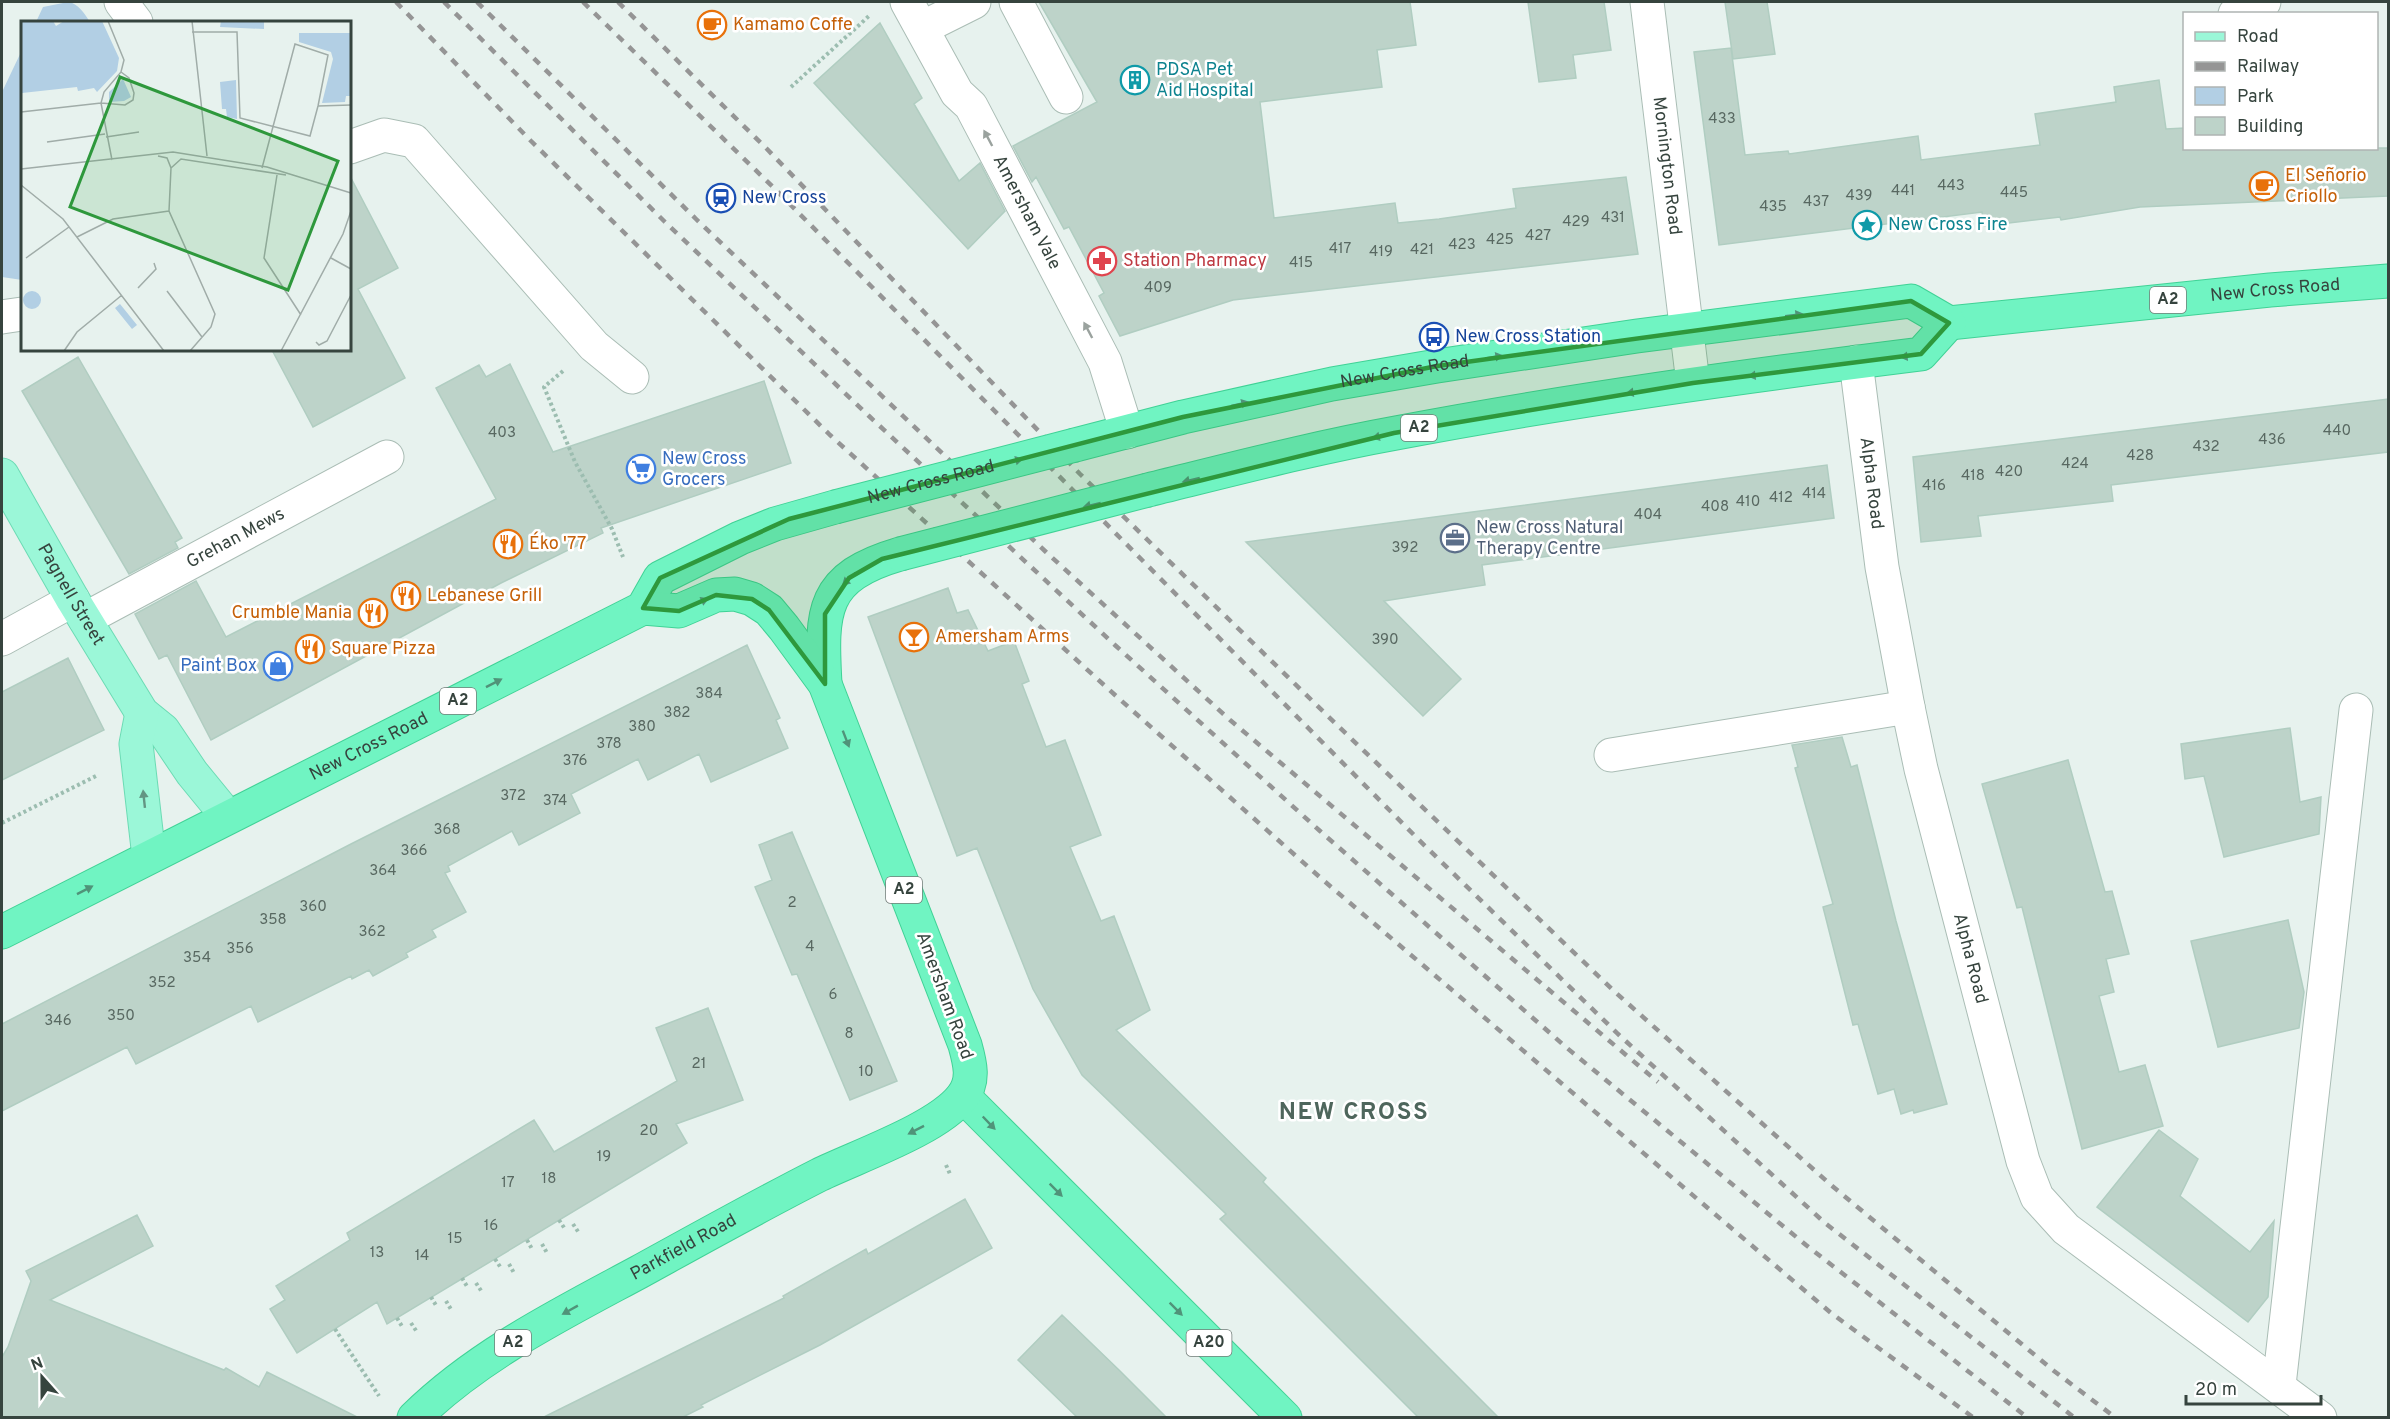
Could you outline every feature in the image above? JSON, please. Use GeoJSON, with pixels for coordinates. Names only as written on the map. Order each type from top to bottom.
{"type":"FeatureCollection","features":[{"type":"Feature","properties":{"kind":"highway","name":"New Cross Road"},"geometry":{"type":"LineString","coordinates":[[2,932],[643,608],[660,578],[740,538],[775,524],[835,507],[1115,435],[1332,384],[1686,329],[1911,301],[1949,323],[2270,290],[2388,281]]}},
{"type":"Feature","properties":{"kind":"highway","name":"A2"},"geometry":{"type":"LineString","coordinates":[[825,684],[822,637],[825,614],[835,594],[849,578],[865,566],[900,554],[1148,490],[1394,433],[1693,383],[1921,354],[1949,323]]}},
{"type":"Feature","properties":{"kind":"highway","name":"Amersham Road"},"geometry":{"type":"LineString","coordinates":[[643,608],[679,611],[716,595],[735,594],[752,599],[769,610],[825,684],[968,1054],[971,1064],[970,1081],[963,1096]]}},
{"type":"Feature","properties":{"kind":"highway","name":"Parkfield Road"},"geometry":{"type":"LineString","coordinates":[[414,1418],[462,1377],[556,1318],[820,1174],[927,1124],[946,1113],[963,1096]]}},
{"type":"Feature","properties":{"kind":"highway","name":"A20"},"geometry":{"type":"LineString","coordinates":[[963,1096],[1285,1418]]}},
{"type":"Feature","properties":{"kind":"main road","name":"Pagnell Street"},"geometry":{"type":"LineString","coordinates":[[2,475],[79,610],[142,713],[163,730],[192,773],[228,817]]}},
{"type":"Feature","properties":{"kind":"main road"},"geometry":{"type":"LineString","coordinates":[[142,713],[136,744],[149,857]]}},
{"type":"Feature","properties":{"kind":"street"},"geometry":{"type":"LineString","coordinates":[[121,2],[135,21]]}},
{"type":"Feature","properties":{"kind":"street"},"geometry":{"type":"LineString","coordinates":[[915,15],[974,2]]}},
{"type":"Feature","properties":{"kind":"street"},"geometry":{"type":"LineString","coordinates":[[1016,2],[1066,97]]}},
{"type":"Feature","properties":{"kind":"street","name":"Mornington Road"},"geometry":{"type":"LineString","coordinates":[[1647,2],[1693,383]]}},
{"type":"Feature","properties":{"kind":"street"},"geometry":{"type":"LineString","coordinates":[[2240,12],[2264,2]]}},
{"type":"Feature","properties":{"kind":"street","name":"Amersham Vale"},"geometry":{"type":"LineString","coordinates":[[915,15],[957,93],[972,106],[1105,362],[1115,435]]}},
{"type":"Feature","properties":{"kind":"street"},"geometry":{"type":"LineString","coordinates":[[351,147],[384,135],[414,141],[594,346],[632,377]]}},
{"type":"Feature","properties":{"kind":"street"},"geometry":{"type":"LineString","coordinates":[[2,317],[21,314]]}},
{"type":"Feature","properties":{"kind":"street","name":"Alpha Road"},"geometry":{"type":"LineString","coordinates":[[1856,362],[1882,567],[1921,769],[2023,1161],[2037,1197],[2066,1229],[2279,1385],[2320,1418]]}},
{"type":"Feature","properties":{"kind":"street","name":"Grehan Mews"},"geometry":{"type":"LineString","coordinates":[[2,639],[79,610],[387,457]]}},
{"type":"Feature","properties":{"kind":"street"},"geometry":{"type":"LineString","coordinates":[[1611,755],[1908,707]]}},
{"type":"Feature","properties":{"kind":"street"},"geometry":{"type":"LineString","coordinates":[[2279,1385],[2356,710]]}},
{"type":"Feature","properties":{"kind":"path"},"geometry":{"type":"LineString","coordinates":[[791,87],[873,12]]}},
{"type":"Feature","properties":{"kind":"path"},"geometry":{"type":"LineString","coordinates":[[594,346],[544,387],[575,462],[612,529],[623,558]]}},
{"type":"Feature","properties":{"kind":"path"},"geometry":{"type":"LineString","coordinates":[[2,824],[105,772]]}},
{"type":"Feature","properties":{"kind":"path"},"geometry":{"type":"LineString","coordinates":[[946,1165],[950,1174]]}},
{"type":"Feature","properties":{"kind":"path"},"geometry":{"type":"LineString","coordinates":[[559,1220],[565,1229]]}},
{"type":"Feature","properties":{"kind":"path"},"geometry":{"type":"LineString","coordinates":[[573,1224],[579,1233]]}},
{"type":"Feature","properties":{"kind":"path"},"geometry":{"type":"LineString","coordinates":[[526,1240],[532,1249]]}},
{"type":"Feature","properties":{"kind":"path"},"geometry":{"type":"LineString","coordinates":[[542,1244],[547,1253]]}},
{"type":"Feature","properties":{"kind":"path"},"geometry":{"type":"LineString","coordinates":[[495,1259],[501,1268]]}},
{"type":"Feature","properties":{"kind":"path"},"geometry":{"type":"LineString","coordinates":[[508,1264],[514,1273]]}},
{"type":"Feature","properties":{"kind":"path"},"geometry":{"type":"LineString","coordinates":[[462,1278],[468,1288]]}},
{"type":"Feature","properties":{"kind":"path"},"geometry":{"type":"LineString","coordinates":[[476,1283],[482,1292]]}},
{"type":"Feature","properties":{"kind":"path"},"geometry":{"type":"LineString","coordinates":[[431,1297],[437,1307]]}},
{"type":"Feature","properties":{"kind":"path"},"geometry":{"type":"LineString","coordinates":[[446,1301],[452,1311]]}},
{"type":"Feature","properties":{"kind":"path"},"geometry":{"type":"LineString","coordinates":[[397,1318],[403,1328]]}},
{"type":"Feature","properties":{"kind":"path"},"geometry":{"type":"LineString","coordinates":[[411,1323],[417,1332]]}},
{"type":"Feature","properties":{"kind":"path"},"geometry":{"type":"LineString","coordinates":[[335,1329],[379,1396]]}},
{"type":"Feature","properties":{"kind":"highlighted area"},"geometry":{"type":"Polygon","coordinates":[[[1911,301],[1949,323],[1921,354],[1693,383],[1394,433],[882,559],[849,578],[825,614],[825,684],[769,610],[752,599],[716,595],[679,611],[643,608],[660,578],[789,519],[1183,417],[1437,366],[1911,301]]]}},
{"type":"Feature","properties":{"kind":"green space"},"geometry":{"type":"Polygon","coordinates":[[[72,3],[89,21],[36,21],[43,7],[72,3]]]}},
{"type":"Feature","properties":{"kind":"green space"},"geometry":{"type":"Polygon","coordinates":[[[21,52],[21,280],[2,277],[2,92],[21,52]]]}},
{"type":"Feature","properties":{"kind":"building"},"geometry":{"type":"Polygon","coordinates":[[[1039,2],[1410,2],[1416,45],[1377,50],[1382,87],[1260,102],[1274,218],[1395,203],[1398,223],[1439,219],[1516,208],[1513,189],[1626,177],[1638,254],[1233,300],[1120,336],[1099,296],[1104,293],[1069,227],[1064,229],[1036,177],[1032,182],[1013,146],[1097,102],[1039,2]]]}},
{"type":"Feature","properties":{"kind":"building"},"geometry":{"type":"Polygon","coordinates":[[[1528,2],[1604,2],[1611,50],[1573,55],[1576,78],[1539,82],[1528,2]]]}},
{"type":"Feature","properties":{"kind":"building"},"geometry":{"type":"Polygon","coordinates":[[[1725,2],[1767,2],[1775,54],[1733,59],[1725,2]]]}},
{"type":"Feature","properties":{"kind":"building"},"geometry":{"type":"Polygon","coordinates":[[[880,23],[922,98],[914,104],[959,181],[980,163],[1005,211],[968,249],[814,83],[880,23]]]}},
{"type":"Feature","properties":{"kind":"building"},"geometry":{"type":"Polygon","coordinates":[[[1731,48],[1745,155],[1788,151],[1789,154],[1918,136],[1921,160],[2040,145],[2035,114],[2116,102],[2114,87],[2159,80],[2166,129],[2183,128],[2183,150],[2378,150],[2378,148],[2388,148],[2388,196],[2140,207],[2061,220],[2060,217],[1984,226],[1982,212],[1719,245],[1694,52],[1731,48]]]}},
{"type":"Feature","properties":{"kind":"building"},"geometry":{"type":"Polygon","coordinates":[[[351,178],[398,268],[358,289],[405,378],[313,427],[273,351],[351,351],[351,178]]]}},
{"type":"Feature","properties":{"kind":"building"},"geometry":{"type":"Polygon","coordinates":[[[78,357],[182,538],[175,542],[178,548],[129,574],[22,391],[78,357]]]}},
{"type":"Feature","properties":{"kind":"building"},"geometry":{"type":"Polygon","coordinates":[[[510,364],[553,452],[764,381],[791,463],[601,528],[603,533],[501,583],[211,740],[167,655],[159,659],[135,614],[196,581],[226,637],[496,499],[436,388],[479,365],[486,377],[510,364]]]}},
{"type":"Feature","properties":{"kind":"building"},"geometry":{"type":"Polygon","coordinates":[[[2388,399],[2388,452],[2111,485],[2113,501],[1978,516],[1981,536],[1921,542],[1913,457],[2388,399]]]}},
{"type":"Feature","properties":{"kind":"building"},"geometry":{"type":"Polygon","coordinates":[[[1827,465],[1834,518],[1482,565],[1485,585],[1384,601],[1461,679],[1423,716],[1246,542],[1827,465]]]}},
{"type":"Feature","properties":{"kind":"building"},"geometry":{"type":"Polygon","coordinates":[[[948,588],[957,613],[968,610],[988,651],[1014,641],[1029,681],[1022,684],[1046,747],[1065,740],[1101,835],[1070,847],[1101,921],[1114,916],[1150,1010],[1116,1030],[1266,1178],[1263,1182],[1499,1418],[1419,1418],[1220,1219],[1226,1214],[1082,1075],[1033,989],[977,848],[957,856],[868,617],[948,588]]]}},
{"type":"Feature","properties":{"kind":"building"},"geometry":{"type":"Polygon","coordinates":[[[747,645],[780,718],[776,720],[788,748],[711,782],[699,754],[648,780],[638,759],[571,794],[580,813],[519,845],[512,831],[448,866],[450,871],[445,873],[466,912],[432,930],[436,937],[406,953],[408,957],[373,976],[369,970],[352,979],[351,976],[258,1022],[251,1006],[136,1064],[127,1047],[2,1111],[2,1024],[351,844],[747,645]]]}},
{"type":"Feature","properties":{"kind":"building"},"geometry":{"type":"Polygon","coordinates":[[[68,658],[104,730],[2,780],[2,692],[68,658]]]}},
{"type":"Feature","properties":{"kind":"building"},"geometry":{"type":"Polygon","coordinates":[[[2290,728],[2300,802],[2321,797],[2319,834],[2224,857],[2204,776],[2185,779],[2181,744],[2290,728]]]}},
{"type":"Feature","properties":{"kind":"building"},"geometry":{"type":"Polygon","coordinates":[[[1842,737],[1851,767],[1857,765],[1896,921],[1947,1104],[1914,1113],[1913,1110],[1901,1114],[1894,1089],[1878,1094],[1858,1024],[1853,1025],[1823,907],[1833,904],[1795,768],[1798,767],[1792,745],[1842,737]]]}},
{"type":"Feature","properties":{"kind":"building"},"geometry":{"type":"Polygon","coordinates":[[[2068,760],[2105,892],[2112,891],[2129,954],[2106,959],[2114,992],[2099,996],[2119,1072],[2145,1065],[2163,1126],[2082,1149],[2022,907],[2017,908],[1982,784],[2068,760]]]}},
{"type":"Feature","properties":{"kind":"building"},"geometry":{"type":"Polygon","coordinates":[[[792,832],[897,1081],[850,1100],[797,974],[792,975],[755,887],[772,880],[759,845],[792,832]]]}},
{"type":"Feature","properties":{"kind":"building"},"geometry":{"type":"Polygon","coordinates":[[[2288,920],[2304,992],[2299,1028],[2218,1047],[2191,941],[2288,920]]]}},
{"type":"Feature","properties":{"kind":"building"},"geometry":{"type":"Polygon","coordinates":[[[708,1008],[743,1100],[676,1124],[687,1143],[387,1324],[377,1302],[297,1353],[270,1309],[285,1300],[276,1286],[350,1240],[347,1233],[534,1120],[554,1152],[677,1081],[656,1028],[708,1008]]]}},
{"type":"Feature","properties":{"kind":"building"},"geometry":{"type":"Polygon","coordinates":[[[2159,1130],[2198,1159],[2180,1196],[2250,1252],[2274,1221],[2268,1297],[2248,1322],[2097,1207],[2159,1130]]]}},
{"type":"Feature","properties":{"kind":"building"},"geometry":{"type":"Polygon","coordinates":[[[965,1199],[992,1248],[820,1345],[701,1405],[703,1407],[681,1418],[542,1418],[784,1298],[783,1296],[866,1249],[868,1254],[965,1199]]]}},
{"type":"Feature","properties":{"kind":"building"},"geometry":{"type":"Polygon","coordinates":[[[137,1215],[153,1246],[50,1300],[224,1370],[226,1368],[259,1387],[267,1372],[359,1418],[2,1418],[2,1357],[8,1347],[31,1281],[26,1271],[137,1215]]]}},
{"type":"Feature","properties":{"kind":"building"},"geometry":{"type":"Polygon","coordinates":[[[1062,1315],[1167,1418],[1078,1418],[1018,1360],[1062,1315]]]}},
{"type":"Feature","properties":{"kind":"railway"},"geometry":{"type":"LineString","coordinates":[[396,2],[531,141],[830,435],[1115,695],[1323,880],[1831,1313],[1974,1418]]}},
{"type":"Feature","properties":{"kind":"railway"},"geometry":{"type":"LineString","coordinates":[[444,2],[665,222],[869,416],[1116,646],[1320,831],[1567,1048],[1806,1245],[2028,1418]]}},
{"type":"Feature","properties":{"kind":"railway"},"geometry":{"type":"LineString","coordinates":[[477,2],[696,219],[1046,552],[1230,720],[1658,1082]]}},
{"type":"Feature","properties":{"kind":"railway"},"geometry":{"type":"LineString","coordinates":[[583,2],[776,190],[1419,840],[1618,1034],[1825,1223],[2075,1418]]}},
{"type":"Feature","properties":{"kind":"railway"},"geometry":{"type":"LineString","coordinates":[[618,2],[767,149],[1080,474],[1615,992],[1831,1185],[2054,1371],[2116,1418]]}},
{"type":"Feature","properties":{"kind":"place","name":"Kamamo Coffe"},"geometry":{"type":"Point","coordinates":[712,25]}},
{"type":"Feature","properties":{"kind":"place","name":"PDSA Pet Aid Hospital"},"geometry":{"type":"Point","coordinates":[1135,80]}},
{"type":"Feature","properties":{"kind":"place","name":"El Señorio Criollo"},"geometry":{"type":"Point","coordinates":[2264,186]}},
{"type":"Feature","properties":{"kind":"place","name":"New Cross"},"geometry":{"type":"Point","coordinates":[721,198]}},
{"type":"Feature","properties":{"kind":"place","name":"New Cross Fire"},"geometry":{"type":"Point","coordinates":[1867,225]}},
{"type":"Feature","properties":{"kind":"place","name":"Station Pharmacy"},"geometry":{"type":"Point","coordinates":[1102,261]}},
{"type":"Feature","properties":{"kind":"place","name":"New Cross Station"},"geometry":{"type":"Point","coordinates":[1434,337]}},
{"type":"Feature","properties":{"kind":"place","name":"New Cross Grocers"},"geometry":{"type":"Point","coordinates":[641,469]}},
{"type":"Feature","properties":{"kind":"place","name":"New Cross Natural Therapy Centre"},"geometry":{"type":"Point","coordinates":[1455,538]}},
{"type":"Feature","properties":{"kind":"place","name":"Éko '77"},"geometry":{"type":"Point","coordinates":[508,544]}},
{"type":"Feature","properties":{"kind":"place","name":"Lebanese Grill"},"geometry":{"type":"Point","coordinates":[406,596]}},
{"type":"Feature","properties":{"kind":"place","name":"Crumble Mania"},"geometry":{"type":"Point","coordinates":[373,613]}},
{"type":"Feature","properties":{"kind":"place","name":"Amersham Arms"},"geometry":{"type":"Point","coordinates":[914,637]}},
{"type":"Feature","properties":{"kind":"place","name":"Square Pizza"},"geometry":{"type":"Point","coordinates":[310,649]}},
{"type":"Feature","properties":{"kind":"place","name":"Paint Box"},"geometry":{"type":"Point","coordinates":[278,666]}},
{"type":"Feature","properties":{"kind":"district","name":"NEW CROSS"},"geometry":{"type":"Point","coordinates":[1354,1113]}}]}
